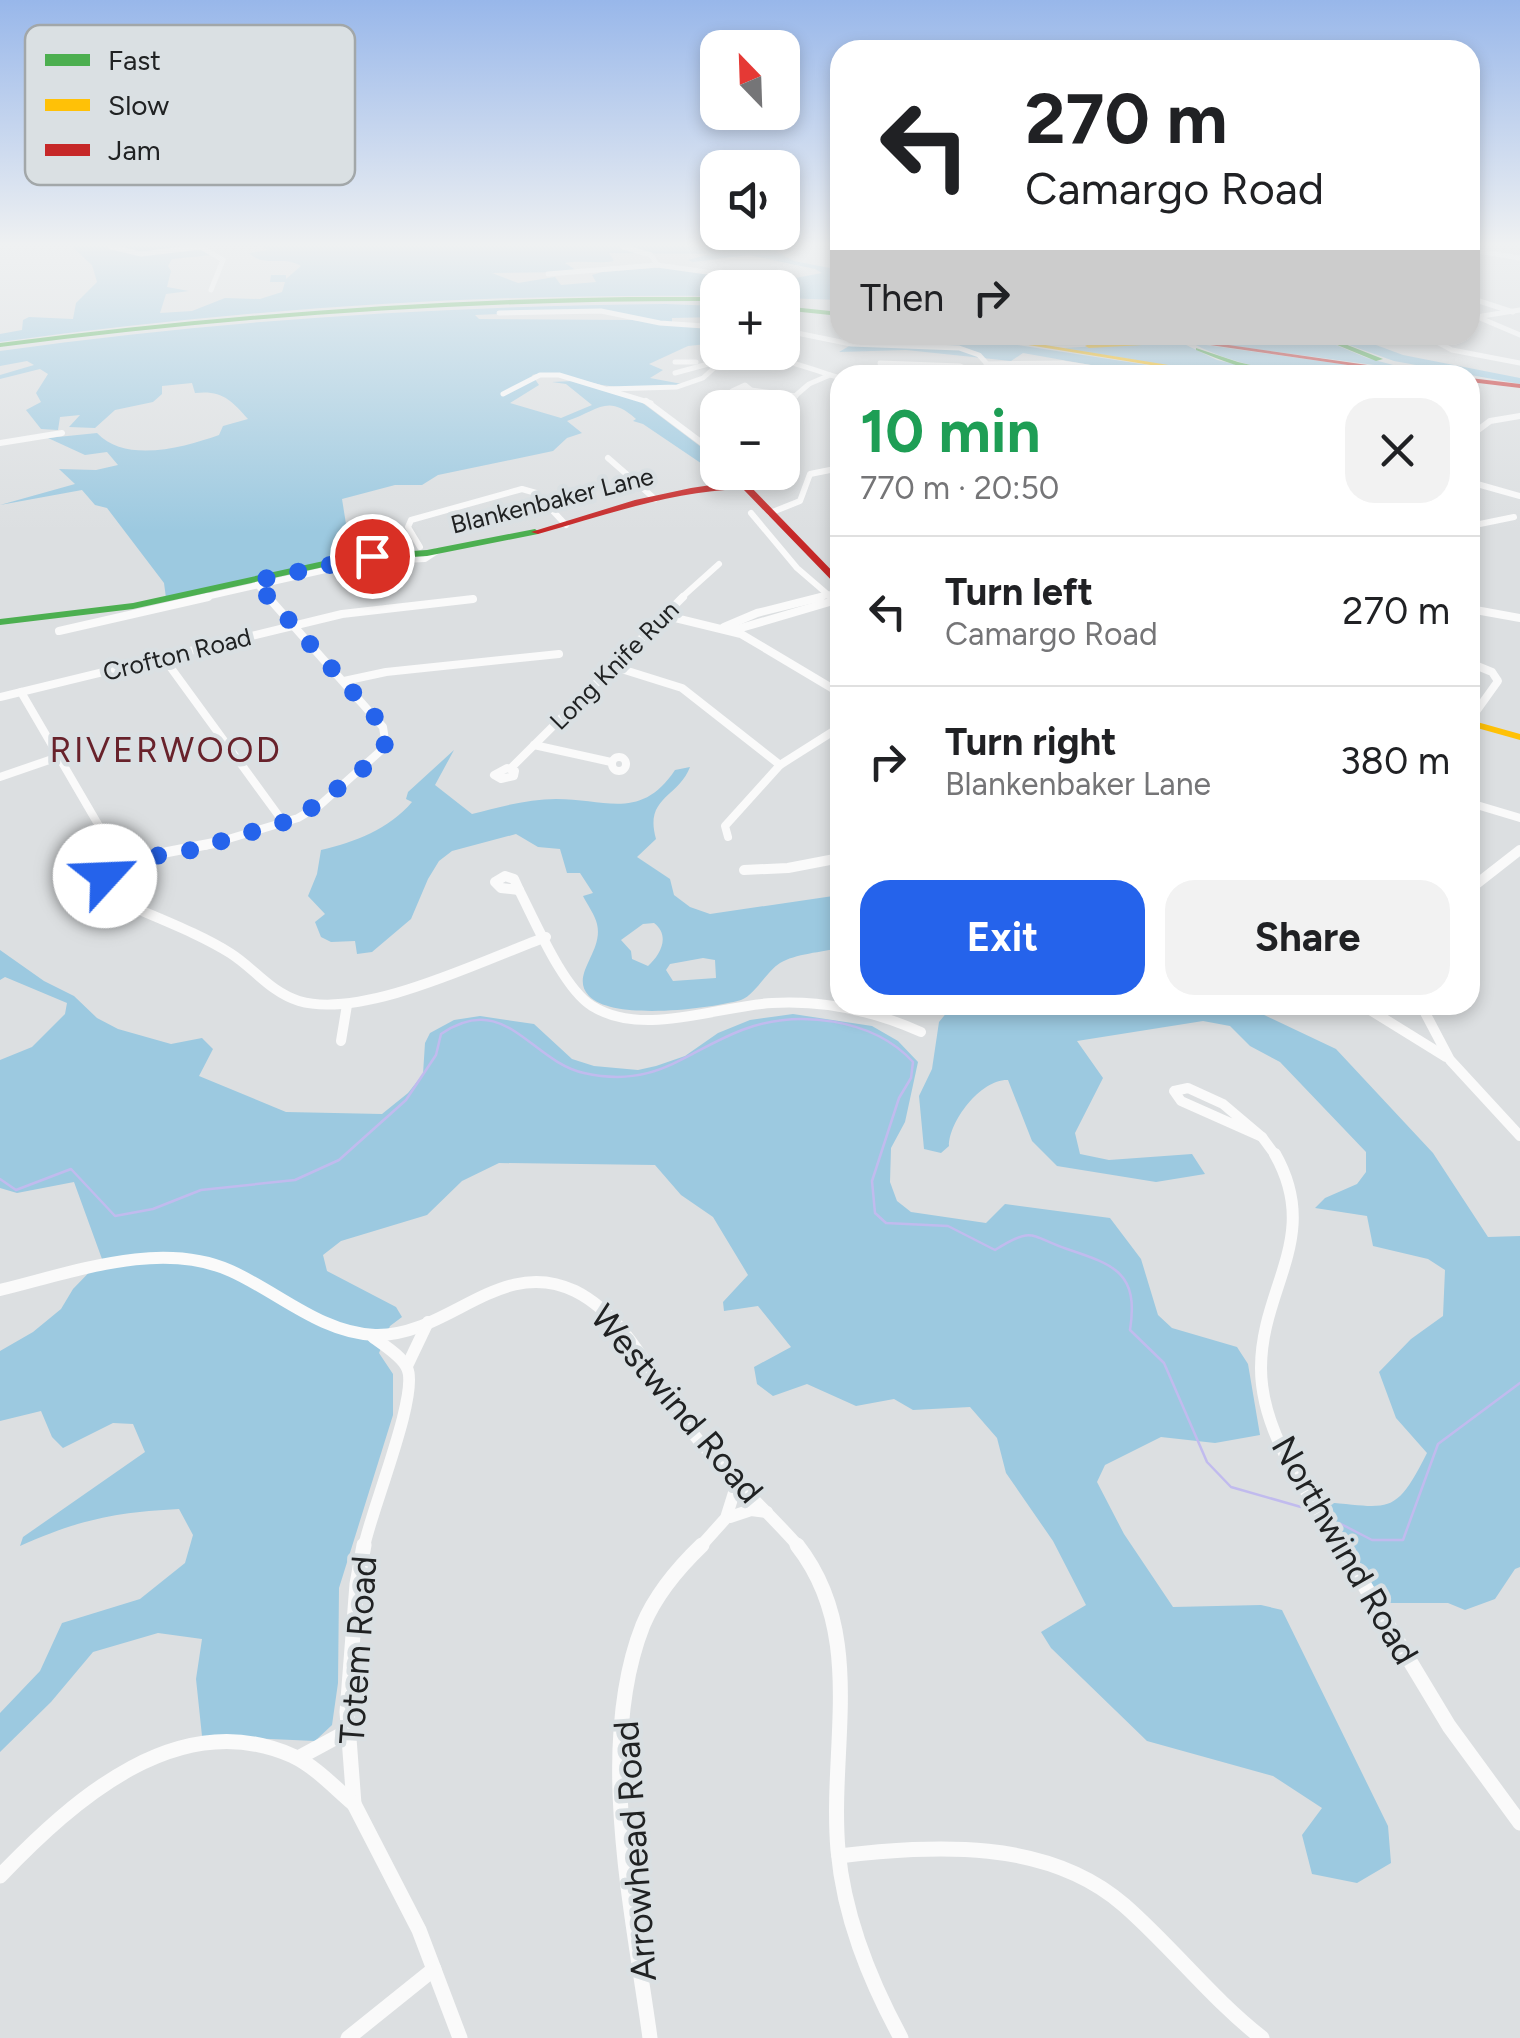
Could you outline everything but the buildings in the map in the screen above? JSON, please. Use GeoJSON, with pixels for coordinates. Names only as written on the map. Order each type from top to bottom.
{"type":"FeatureCollection","features":[{"type":"Feature","properties":{"kind":"main road"},"geometry":{"type":"LineString","coordinates":[[0,347],[44,342]]}},
{"type":"Feature","properties":{"kind":"main road"},"geometry":{"type":"LineString","coordinates":[[1035,345],[1162,365]]}},
{"type":"Feature","properties":{"kind":"main road"},"geometry":{"type":"LineString","coordinates":[[1095,345],[1132,345]]}},
{"type":"Feature","properties":{"kind":"main road"},"geometry":{"type":"LineString","coordinates":[[1204,345],[1241,365]]}},
{"type":"Feature","properties":{"kind":"main road"},"geometry":{"type":"LineString","coordinates":[[1225,345],[1364,365]]}},
{"type":"Feature","properties":{"kind":"main road"},"geometry":{"type":"LineString","coordinates":[[1340,345],[1407,365]]}},
{"type":"Feature","properties":{"kind":"main road"},"geometry":{"type":"LineString","coordinates":[[1480,380],[1520,390]]}},
{"type":"Feature","properties":{"kind":"main road"},"geometry":{"type":"LineString","coordinates":[[1480,389],[1520,390]]}},
{"type":"Feature","properties":{"kind":"main road","name":"Blankenbaker Lane"},"geometry":{"type":"LineString","coordinates":[[0,622],[99,612],[256,583],[354,558],[437,551],[566,525],[700,487]]}},
{"type":"Feature","properties":{"kind":"main road"},"geometry":{"type":"LineString","coordinates":[[750,490],[830,574]]}},
{"type":"Feature","properties":{"kind":"main road"},"geometry":{"type":"LineString","coordinates":[[1480,724],[1520,737]]}},
{"type":"Feature","properties":{"kind":"street"},"geometry":{"type":"LineString","coordinates":[[901,345],[951,346],[979,356],[986,364],[1075,365]]}},
{"type":"Feature","properties":{"kind":"street"},"geometry":{"type":"LineString","coordinates":[[1443,345],[1520,363]]}},
{"type":"Feature","properties":{"kind":"street"},"geometry":{"type":"LineString","coordinates":[[675,362],[700,360]]}},
{"type":"Feature","properties":{"kind":"street"},"geometry":{"type":"LineString","coordinates":[[880,363],[933,365]]}},
{"type":"Feature","properties":{"kind":"street"},"geometry":{"type":"LineString","coordinates":[[675,373],[700,364]]}},
{"type":"Feature","properties":{"kind":"street"},"geometry":{"type":"LineString","coordinates":[[800,367],[830,375]]}},
{"type":"Feature","properties":{"kind":"street"},"geometry":{"type":"LineString","coordinates":[[608,389],[652,390],[684,385],[714,370]]}},
{"type":"Feature","properties":{"kind":"street"},"geometry":{"type":"LineString","coordinates":[[503,394],[548,374],[652,403],[700,442]]}},
{"type":"Feature","properties":{"kind":"street"},"geometry":{"type":"LineString","coordinates":[[800,392],[830,375]]}},
{"type":"Feature","properties":{"kind":"street"},"geometry":{"type":"LineString","coordinates":[[1480,427],[1490,420],[1520,416]]}},
{"type":"Feature","properties":{"kind":"street"},"geometry":{"type":"LineString","coordinates":[[0,443],[62,433]]}},
{"type":"Feature","properties":{"kind":"street"},"geometry":{"type":"LineString","coordinates":[[608,458],[655,499]]}},
{"type":"Feature","properties":{"kind":"street"},"geometry":{"type":"LineString","coordinates":[[770,512],[800,502],[807,474],[830,470]]}},
{"type":"Feature","properties":{"kind":"street"},"geometry":{"type":"LineString","coordinates":[[1480,485],[1520,496]]}},
{"type":"Feature","properties":{"kind":"street"},"geometry":{"type":"LineString","coordinates":[[420,546],[408,526],[411,520],[514,490],[536,493],[566,525]]}},
{"type":"Feature","properties":{"kind":"street"},"geometry":{"type":"LineString","coordinates":[[752,513],[830,592]]}},
{"type":"Feature","properties":{"kind":"street"},"geometry":{"type":"LineString","coordinates":[[1480,524],[1514,517]]}},
{"type":"Feature","properties":{"kind":"street"},"geometry":{"type":"LineString","coordinates":[[403,554],[420,546],[437,551]]}},
{"type":"Feature","properties":{"kind":"street"},"geometry":{"type":"LineString","coordinates":[[59,631],[256,583],[362,562],[425,560],[437,551]]}},
{"type":"Feature","properties":{"kind":"street","name":"Long Knife Run"},"geometry":{"type":"LineString","coordinates":[[511,768],[615,667],[663,614],[719,564]]}},
{"type":"Feature","properties":{"kind":"street"},"geometry":{"type":"LineString","coordinates":[[106,864],[192,850],[284,823],[320,806],[386,746],[385,730],[294,625],[286,622],[256,583]]}},
{"type":"Feature","properties":{"kind":"street","name":"Crofton Road"},"geometry":{"type":"LineString","coordinates":[[0,697],[352,612],[473,599]]}},
{"type":"Feature","properties":{"kind":"street"},"geometry":{"type":"LineString","coordinates":[[724,627],[830,599]]}},
{"type":"Feature","properties":{"kind":"street"},"geometry":{"type":"LineString","coordinates":[[1480,610],[1520,618]]}},
{"type":"Feature","properties":{"kind":"street"},"geometry":{"type":"LineString","coordinates":[[734,630],[777,612]]}},
{"type":"Feature","properties":{"kind":"street"},"geometry":{"type":"LineString","coordinates":[[663,614],[734,630],[830,687]]}},
{"type":"Feature","properties":{"kind":"street"},"geometry":{"type":"LineString","coordinates":[[344,681],[386,672],[559,654]]}},
{"type":"Feature","properties":{"kind":"street"},"geometry":{"type":"LineString","coordinates":[[163,658],[284,823]]}},
{"type":"Feature","properties":{"kind":"street"},"geometry":{"type":"LineString","coordinates":[[615,667],[682,688],[780,765]]}},
{"type":"Feature","properties":{"kind":"street"},"geometry":{"type":"LineString","coordinates":[[1480,667],[1492,672],[1498,681],[1480,707]]}},
{"type":"Feature","properties":{"kind":"street"},"geometry":{"type":"LineString","coordinates":[[21,692],[102,831],[106,890],[119,902],[230,953],[288,997],[322,1005],[384,998],[546,937]]}},
{"type":"Feature","properties":{"kind":"street"},"geometry":{"type":"LineString","coordinates":[[728,837],[725,826],[780,765],[830,733]]}},
{"type":"Feature","properties":{"kind":"street"},"geometry":{"type":"LineString","coordinates":[[534,745],[611,762]]}},
{"type":"Feature","properties":{"kind":"street"},"geometry":{"type":"LineString","coordinates":[[0,778],[58,756]]}},
{"type":"Feature","properties":{"kind":"street"},"geometry":{"type":"LineString","coordinates":[[1480,805],[1520,818]]}},
{"type":"Feature","properties":{"kind":"street"},"geometry":{"type":"LineString","coordinates":[[1480,881],[1520,850]]}},
{"type":"Feature","properties":{"kind":"street"},"geometry":{"type":"LineString","coordinates":[[744,870],[788,868],[830,860]]}},
{"type":"Feature","properties":{"kind":"street"},"geometry":{"type":"LineString","coordinates":[[520,890],[584,1000],[605,1012],[672,1016],[780,1002],[830,1006]]}},
{"type":"Feature","properties":{"kind":"street"},"geometry":{"type":"LineString","coordinates":[[341,1041],[347,1005]]}},
{"type":"Feature","properties":{"kind":"street"},"geometry":{"type":"LineString","coordinates":[[890,1015],[921,1032]]}},
{"type":"Feature","properties":{"kind":"street"},"geometry":{"type":"LineString","coordinates":[[1378,1015],[1450,1060]]}},
{"type":"Feature","properties":{"kind":"street"},"geometry":{"type":"LineString","coordinates":[[1425,1015],[1450,1060],[1520,1136]]}},
{"type":"Feature","properties":{"kind":"street","name":"Northwind Road"},"geometry":{"type":"LineString","coordinates":[[1264,1138],[1181,1101],[1174,1090],[1184,1087],[1238,1114],[1264,1138],[1282,1166],[1294,1219],[1292,1243],[1266,1320],[1261,1354],[1262,1385],[1272,1424],[1414,1671],[1490,1786],[1520,1823]]}},
{"type":"Feature","properties":{"kind":"street","name":"Westwind Road"},"geometry":{"type":"LineString","coordinates":[[0,1290],[128,1263],[188,1260],[228,1269],[311,1316],[372,1335],[403,1331],[428,1322],[482,1292],[506,1284],[539,1282],[572,1290],[611,1319],[674,1408],[811,1563],[835,1622],[841,1664],[836,1824],[839,1856],[853,1933],[901,2038]]}},
{"type":"Feature","properties":{"kind":"street","name":"Totem Road"},"geometry":{"type":"LineString","coordinates":[[428,1322],[407,1366],[408,1403],[368,1525],[357,1584],[348,1731],[354,1804],[397,1884],[460,2038]]}},
{"type":"Feature","properties":{"kind":"street"},"geometry":{"type":"LineString","coordinates":[[372,1335],[407,1366]]}},
{"type":"Feature","properties":{"kind":"street"},"geometry":{"type":"LineString","coordinates":[[730,1517],[736,1504],[737,1483]]}},
{"type":"Feature","properties":{"kind":"street"},"geometry":{"type":"LineString","coordinates":[[730,1517],[751,1510],[768,1512]]}},
{"type":"Feature","properties":{"kind":"street","name":"Arrowhead Road"},"geometry":{"type":"LineString","coordinates":[[650,2038],[623,1782],[626,1692],[635,1649],[656,1599],[686,1560],[730,1517]]}},
{"type":"Feature","properties":{"kind":"street"},"geometry":{"type":"LineString","coordinates":[[298,1758],[348,1731]]}},
{"type":"Feature","properties":{"kind":"street"},"geometry":{"type":"LineString","coordinates":[[0,1876],[57,1819],[88,1795],[165,1753],[213,1741],[241,1741],[298,1758],[354,1804]]}},
{"type":"Feature","properties":{"kind":"street"},"geometry":{"type":"LineString","coordinates":[[839,1856],[960,1850],[1040,1862],[1078,1876],[1114,1896],[1226,2010],[1262,2038]]}},
{"type":"Feature","properties":{"kind":"street"},"geometry":{"type":"LineString","coordinates":[[348,2038],[434,1970]]}},
{"type":"Feature","properties":{"kind":"shaded area"},"geometry":{"type":"Polygon","coordinates":[[[67,342],[700,342],[649,364],[663,370],[650,378],[682,384],[622,387],[541,374],[532,375],[539,385],[510,403],[561,418],[592,405],[566,384],[552,382],[573,381],[640,401],[700,446],[700,463],[633,421],[636,419],[626,411],[602,407],[567,421],[582,433],[567,438],[553,451],[438,475],[422,485],[395,485],[342,499],[346,524],[365,554],[166,598],[164,583],[107,508],[95,505],[82,490],[0,505],[75,484],[59,469],[96,470],[118,465],[107,452],[85,455],[48,438],[97,433],[124,448],[156,450],[219,435],[223,426],[248,419],[225,398],[195,393],[192,383],[162,386],[162,394],[153,402],[115,410],[95,428],[69,427],[80,415],[60,417],[58,430],[41,429],[26,410],[41,402],[36,393],[48,374],[40,369],[0,379],[0,375],[34,365],[27,361],[0,366],[0,351],[67,342]]]}},
{"type":"Feature","properties":{"kind":"shaded area"},"geometry":{"type":"Polygon","coordinates":[[[851,345],[1018,345],[1148,365],[1091,365],[1023,353],[1011,361],[906,350],[839,352],[851,345]]]}},
{"type":"Feature","properties":{"kind":"shaded area"},"geometry":{"type":"Polygon","coordinates":[[[1186,345],[1238,365],[1165,365],[1062,348],[1186,345]]]}},
{"type":"Feature","properties":{"kind":"shaded area"},"geometry":{"type":"Polygon","coordinates":[[[1196,345],[1349,365],[1252,365],[1196,345]]]}},
{"type":"Feature","properties":{"kind":"shaded area"},"geometry":{"type":"Polygon","coordinates":[[[1226,345],[1336,345],[1393,365],[1226,345]]]}},
{"type":"Feature","properties":{"kind":"shaded area"},"geometry":{"type":"Polygon","coordinates":[[[1349,345],[1376,345],[1454,365],[1416,365],[1349,345]]]}},
{"type":"Feature","properties":{"kind":"shaded area"},"geometry":{"type":"Polygon","coordinates":[[[1480,370],[1520,378],[1520,384],[1480,377],[1480,370]]]}},
{"type":"Feature","properties":{"kind":"shaded area"},"geometry":{"type":"Polygon","coordinates":[[[454,750],[435,785],[472,814],[545,799],[636,802],[662,786],[675,770],[690,767],[658,806],[656,839],[637,857],[670,879],[674,895],[690,907],[710,914],[830,896],[830,950],[786,960],[741,1000],[662,1011],[601,1004],[589,996],[583,980],[598,934],[583,896],[593,893],[580,873],[567,873],[560,849],[538,847],[516,834],[452,851],[439,861],[428,879],[411,919],[372,952],[357,954],[355,941],[331,942],[321,937],[315,922],[325,914],[308,896],[321,850],[382,827],[412,802],[406,799],[408,792],[454,750]],[[654,923],[643,924],[621,940],[631,951],[632,959],[648,966],[660,951],[663,939],[654,923]],[[703,958],[670,964],[666,970],[673,981],[716,978],[715,960],[703,958]]]}},
{"type":"Feature","properties":{"kind":"shaded area"},"geometry":{"type":"Polygon","coordinates":[[[0,950],[118,1029],[171,1044],[202,1038],[213,1049],[199,1076],[286,1112],[382,1114],[408,1093],[423,1074],[425,1043],[430,1033],[454,1020],[480,1016],[534,1024],[572,1059],[594,1066],[638,1070],[685,1056],[718,1033],[750,1020],[793,1014],[872,1026],[898,1041],[918,1062],[905,1122],[891,1148],[890,1182],[897,1201],[911,1212],[986,1223],[1005,1204],[1110,1218],[1141,1259],[1158,1315],[1172,1328],[1237,1347],[1248,1364],[1260,1435],[1215,1443],[1161,1437],[1105,1465],[1097,1482],[1124,1534],[1173,1607],[1261,1605],[1282,1610],[1388,1826],[1391,1863],[1357,1883],[1312,1874],[1302,1835],[1322,1808],[1273,1776],[1147,1741],[1051,1648],[1041,1632],[1086,1605],[1053,1541],[1006,1473],[997,1438],[970,1407],[913,1410],[894,1399],[856,1406],[807,1384],[773,1396],[757,1384],[754,1367],[791,1347],[758,1306],[724,1311],[723,1302],[748,1275],[713,1217],[681,1195],[655,1165],[499,1163],[462,1181],[427,1215],[341,1241],[323,1255],[327,1271],[396,1307],[402,1317],[390,1326],[379,1353],[393,1374],[393,1415],[339,1588],[338,1683],[332,1725],[315,1741],[202,1736],[196,1679],[202,1639],[158,1633],[93,1652],[51,1702],[0,1752],[0,1713],[40,1671],[62,1623],[140,1599],[185,1563],[193,1535],[179,1509],[156,1510],[79,1524],[20,1546],[23,1537],[145,1452],[133,1424],[113,1423],[63,1448],[52,1437],[41,1411],[0,1421],[0,1351],[33,1332],[61,1309],[73,1289],[102,1259],[74,1182],[17,1193],[0,1188],[0,1060],[32,1047],[65,1014],[67,1003],[5,977],[0,980],[0,950]]]}},
{"type":"Feature","properties":{"kind":"shaded area"},"geometry":{"type":"Polygon","coordinates":[[[945,1015],[1264,1015],[1336,1049],[1433,1153],[1488,1237],[1520,1236],[1520,1567],[1495,1599],[1465,1610],[1448,1603],[1383,1603],[1325,1502],[1364,1506],[1389,1503],[1407,1488],[1427,1453],[1396,1418],[1379,1372],[1411,1339],[1443,1316],[1445,1270],[1428,1259],[1373,1246],[1367,1216],[1315,1208],[1325,1198],[1357,1184],[1366,1172],[1366,1152],[1280,1062],[1250,1046],[1230,1026],[1203,1021],[1077,1041],[1103,1078],[1075,1133],[1080,1154],[1109,1160],[1192,1154],[1205,1174],[1156,1182],[1057,1166],[1032,1141],[1008,1080],[987,1086],[968,1103],[954,1125],[949,1146],[941,1153],[924,1149],[919,1096],[932,1069],[939,1022],[945,1015]]]}},
{"type":"Feature","properties":{"kind":"waterway"},"geometry":{"type":"LineString","coordinates":[[0,1179],[16,1190],[71,1169],[115,1216],[153,1209],[201,1190],[295,1180],[339,1160],[406,1100],[436,1055],[441,1034],[464,1023],[483,1020],[501,1024],[565,1066],[609,1077],[668,1066],[721,1039],[763,1024],[810,1019],[856,1027],[877,1035],[913,1062],[911,1078],[899,1098],[872,1181],[875,1213],[886,1223],[948,1226],[995,1250],[1018,1238],[1032,1236],[1110,1267],[1120,1274],[1131,1296],[1130,1330],[1164,1363],[1207,1462],[1231,1487],[1301,1507]]}},
{"type":"Feature","properties":{"kind":"waterway"},"geometry":{"type":"LineString","coordinates":[[1339,1523],[1372,1540],[1403,1540],[1438,1444],[1520,1383]]}},
{"type":"Feature","properties":{"kind":"traffic: fast"},"geometry":{"type":"LineString","coordinates":[[0,345],[22,342]]}},
{"type":"Feature","properties":{"kind":"traffic: fast"},"geometry":{"type":"LineString","coordinates":[[1342,345],[1379,359]]}},
{"type":"Feature","properties":{"kind":"traffic: fast"},"geometry":{"type":"LineString","coordinates":[[1198,349],[1241,365]]}},
{"type":"Feature","properties":{"kind":"traffic: fast"},"geometry":{"type":"LineString","coordinates":[[0,622],[133,606],[351,558],[427,553],[535,532]]}},
{"type":"Feature","properties":{"kind":"traffic: slow"},"geometry":{"type":"LineString","coordinates":[[1034,345],[1162,365]]}},
{"type":"Feature","properties":{"kind":"traffic: slow"},"geometry":{"type":"LineString","coordinates":[[1089,346],[1112,345]]}},
{"type":"Feature","properties":{"kind":"traffic: slow"},"geometry":{"type":"LineString","coordinates":[[1480,726],[1520,737]]}},
{"type":"Feature","properties":{"kind":"traffic: jam"},"geometry":{"type":"LineString","coordinates":[[1216,345],[1361,365]]}},
{"type":"Feature","properties":{"kind":"traffic: jam"},"geometry":{"type":"LineString","coordinates":[[1480,381],[1520,386]]}},
{"type":"Feature","properties":{"kind":"traffic: jam"},"geometry":{"type":"LineString","coordinates":[[535,532],[664,495],[745,486],[830,574]]}},
{"type":"Feature","properties":{"kind":"district","name":"RIVERWOOD"},"geometry":{"type":"Point","coordinates":[166,750]}},
{"type":"Feature","properties":{"kind":"route"},"geometry":{"type":"LineString","coordinates":[[105,876],[106,864],[192,850],[298,818],[320,806],[380,754],[387,742],[383,726],[293,620],[254,581],[372,556]]}}]}
